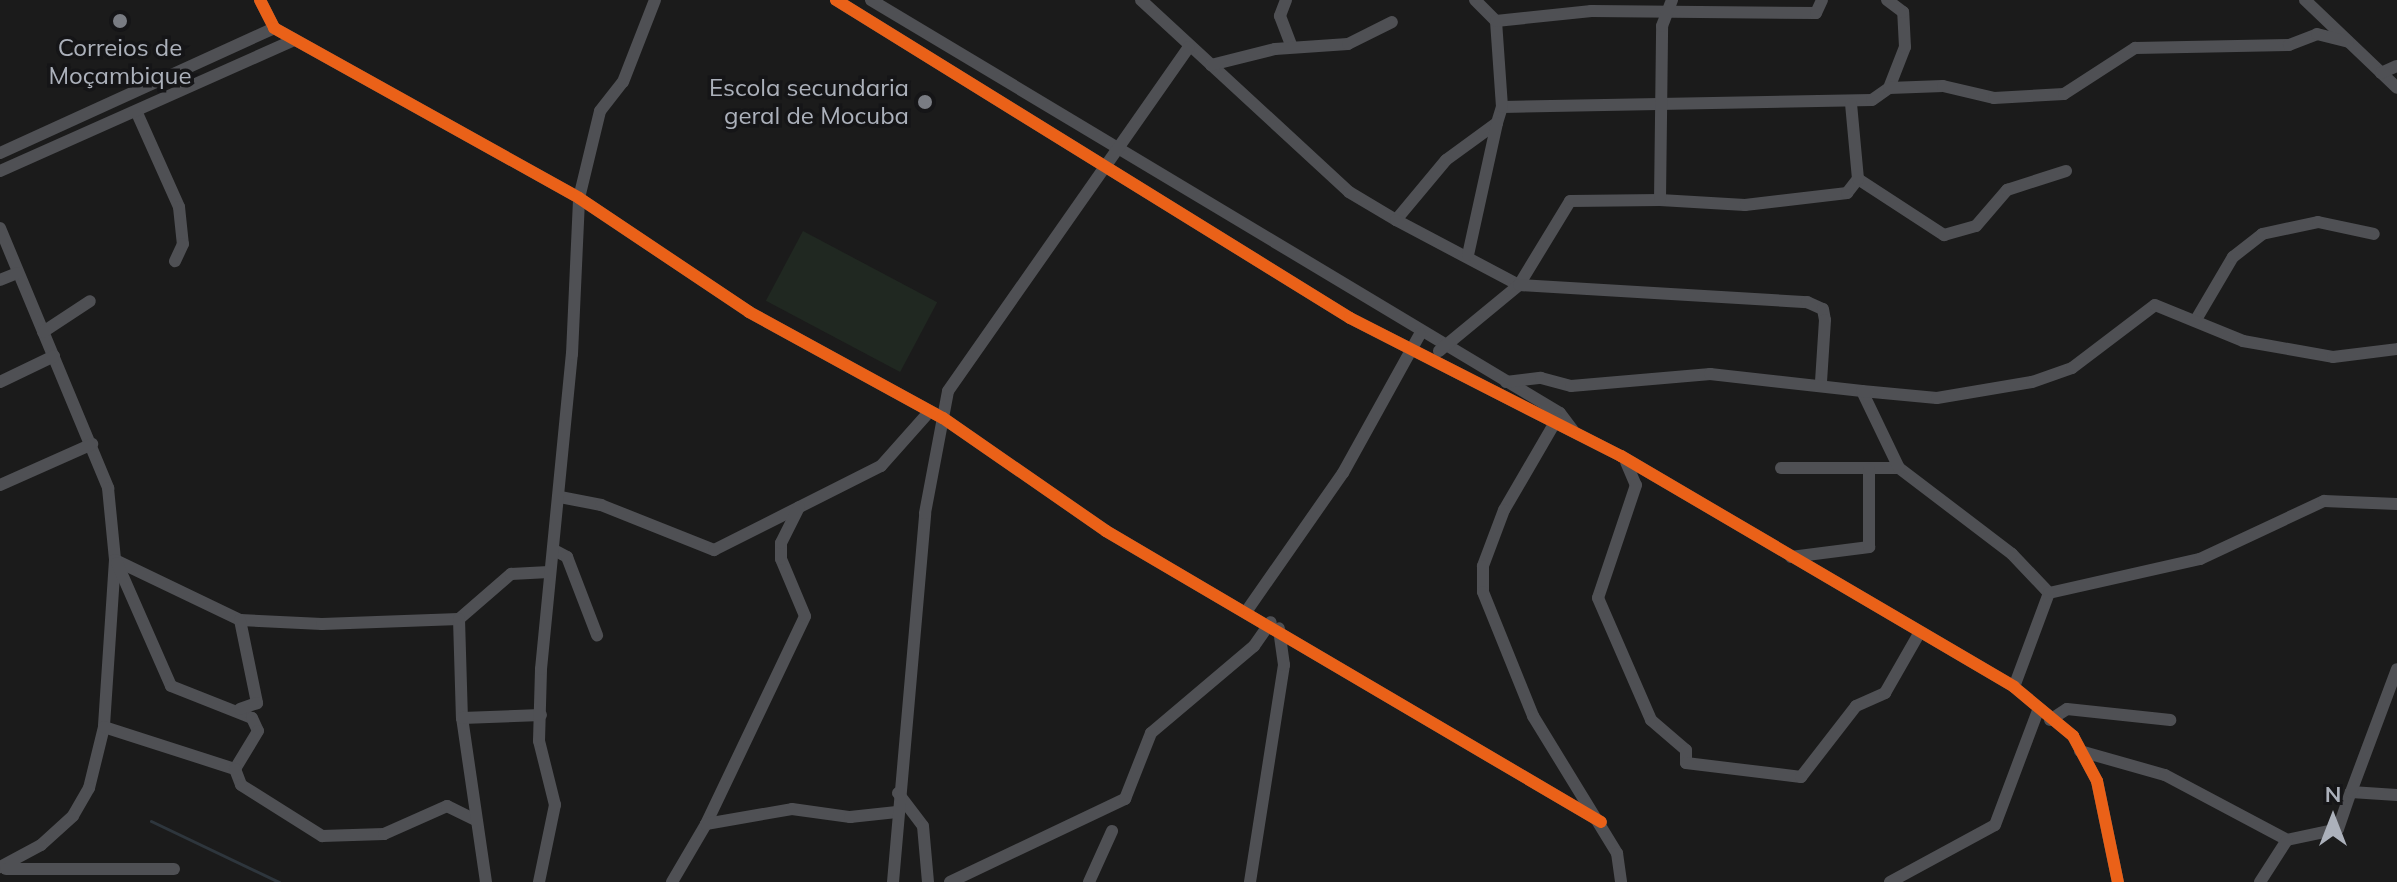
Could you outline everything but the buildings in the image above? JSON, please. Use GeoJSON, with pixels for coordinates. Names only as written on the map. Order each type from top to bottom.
{"type":"FeatureCollection","features":[{"type":"Feature","properties":{"kind":"street"},"geometry":{"type":"LineString","coordinates":[[260,0],[274,28],[579,198],[749,312],[943,418],[1106,531],[1248,609],[1601,822]]}},
{"type":"Feature","properties":{"kind":"street"},"geometry":{"type":"LineString","coordinates":[[539,882],[556,794],[539,741],[549,572],[560,497],[579,198],[600,111],[623,82],[655,0]]}},
{"type":"Feature","properties":{"kind":"street"},"geometry":{"type":"LineString","coordinates":[[836,0],[1350,318],[1553,426],[1573,430],[1621,456],[2014,687],[2037,713],[2050,720],[2080,751],[2103,796],[2118,882]]}},
{"type":"Feature","properties":{"kind":"street"},"geometry":{"type":"LineString","coordinates":[[871,0],[1420,334],[1560,413],[1573,430]]}},
{"type":"Feature","properties":{"kind":"street"},"geometry":{"type":"LineString","coordinates":[[1286,0],[1280,16],[1292,47]]}},
{"type":"Feature","properties":{"kind":"street"},"geometry":{"type":"LineString","coordinates":[[1468,255],[1502,107],[1496,21],[1475,0]]}},
{"type":"Feature","properties":{"kind":"street"},"geometry":{"type":"LineString","coordinates":[[1660,200],[1660,109],[1665,17],[1672,0]]}},
{"type":"Feature","properties":{"kind":"street"},"geometry":{"type":"LineString","coordinates":[[1496,21],[1591,11],[1665,17],[1704,10],[1816,13],[1822,0]]}},
{"type":"Feature","properties":{"kind":"street"},"geometry":{"type":"LineString","coordinates":[[1887,0],[1903,12],[1905,47],[1889,88]]}},
{"type":"Feature","properties":{"kind":"street"},"geometry":{"type":"LineString","coordinates":[[2305,0],[2397,88]]}},
{"type":"Feature","properties":{"kind":"street"},"geometry":{"type":"LineString","coordinates":[[1149,3],[1189,47],[1349,192],[1396,220],[1468,255],[1519,285],[1817,304],[1825,320],[1821,382]]}},
{"type":"Feature","properties":{"kind":"street"},"geometry":{"type":"LineString","coordinates":[[875,24],[885,9]]}},
{"type":"Feature","properties":{"kind":"street"},"geometry":{"type":"LineString","coordinates":[[1211,65],[1292,47],[1348,44],[1392,22]]}},
{"type":"Feature","properties":{"kind":"street"},"geometry":{"type":"LineString","coordinates":[[0,153],[274,28]]}},
{"type":"Feature","properties":{"kind":"street"},"geometry":{"type":"LineString","coordinates":[[1502,107],[1660,109],[1851,104],[1889,88],[1943,86],[1994,98],[2064,94],[2135,48],[2289,45],[2317,34],[2348,42]]}},
{"type":"Feature","properties":{"kind":"street"},"geometry":{"type":"LineString","coordinates":[[0,171],[137,113],[294,40]]}},
{"type":"Feature","properties":{"kind":"street"},"geometry":{"type":"LineString","coordinates":[[893,882],[898,793],[925,513],[943,418],[965,361],[1189,47]]}},
{"type":"Feature","properties":{"kind":"street"},"geometry":{"type":"LineString","coordinates":[[2381,73],[2397,66]]}},
{"type":"Feature","properties":{"kind":"street"},"geometry":{"type":"LineString","coordinates":[[1433,360],[1442,346],[1519,285],[1570,201],[1789,203],[1847,193],[1858,179],[1851,104]]}},
{"type":"Feature","properties":{"kind":"street"},"geometry":{"type":"LineString","coordinates":[[137,113],[179,207],[183,244],[175,261]]}},
{"type":"Feature","properties":{"kind":"street"},"geometry":{"type":"LineString","coordinates":[[1396,220],[1446,160],[1497,123]]}},
{"type":"Feature","properties":{"kind":"street"},"geometry":{"type":"LineString","coordinates":[[1858,179],[1944,235],[1976,226],[2007,190],[2066,171]]}},
{"type":"Feature","properties":{"kind":"street"},"geometry":{"type":"LineString","coordinates":[[2197,318],[2233,257],[2262,234],[2318,222],[2374,234]]}},
{"type":"Feature","properties":{"kind":"street"},"geometry":{"type":"LineString","coordinates":[[0,228],[108,488],[116,561],[104,727],[89,788],[73,816],[1,868]]}},
{"type":"Feature","properties":{"kind":"street"},"geometry":{"type":"LineString","coordinates":[[0,280],[17,273]]}},
{"type":"Feature","properties":{"kind":"street"},"geometry":{"type":"LineString","coordinates":[[1350,318],[1356,294]]}},
{"type":"Feature","properties":{"kind":"street"},"geometry":{"type":"LineString","coordinates":[[43,332],[90,301]]}},
{"type":"Feature","properties":{"kind":"street"},"geometry":{"type":"LineString","coordinates":[[1506,382],[1541,378],[1571,386],[1710,374],[1821,382],[1862,391],[1937,398],[2032,382],[2072,368],[2148,307],[2197,318],[2243,341],[2333,357],[2397,349]]}},
{"type":"Feature","properties":{"kind":"street"},"geometry":{"type":"LineString","coordinates":[[1248,609],[1343,473],[1420,334]]}},
{"type":"Feature","properties":{"kind":"street"},"geometry":{"type":"LineString","coordinates":[[0,382],[54,356]]}},
{"type":"Feature","properties":{"kind":"street"},"geometry":{"type":"LineString","coordinates":[[1862,391],[1899,468],[2012,554],[2049,593]]}},
{"type":"Feature","properties":{"kind":"street"},"geometry":{"type":"LineString","coordinates":[[560,497],[601,505],[714,550],[881,466],[929,412]]}},
{"type":"Feature","properties":{"kind":"street"},"geometry":{"type":"LineString","coordinates":[[1560,413],[1504,510],[1483,566],[1483,592],[1533,716],[1601,822],[1621,882]]}},
{"type":"Feature","properties":{"kind":"street"},"geometry":{"type":"LineString","coordinates":[[0,485],[92,444]]}},
{"type":"Feature","properties":{"kind":"street"},"geometry":{"type":"LineString","coordinates":[[1621,456],[1636,485],[1598,598],[1651,720],[1686,750],[1686,763],[1801,777],[1856,706],[1885,693],[1920,632]]}},
{"type":"Feature","properties":{"kind":"street"},"geometry":{"type":"LineString","coordinates":[[1781,468],[1899,468]]}},
{"type":"Feature","properties":{"kind":"street"},"geometry":{"type":"LineString","coordinates":[[1791,557],[1869,547],[1869,469]]}},
{"type":"Feature","properties":{"kind":"street"},"geometry":{"type":"LineString","coordinates":[[2049,593],[2200,559],[2324,501],[2397,504]]}},
{"type":"Feature","properties":{"kind":"street"},"geometry":{"type":"LineString","coordinates":[[672,882],[706,824],[805,616],[781,551],[799,507]]}},
{"type":"Feature","properties":{"kind":"street"},"geometry":{"type":"LineString","coordinates":[[554,550],[567,557],[597,635]]}},
{"type":"Feature","properties":{"kind":"street"},"geometry":{"type":"LineString","coordinates":[[116,561],[240,620],[459,619],[511,574],[549,572]]}},
{"type":"Feature","properties":{"kind":"street"},"geometry":{"type":"LineString","coordinates":[[116,561],[171,686],[180,696],[240,709],[257,703],[240,620]]}},
{"type":"Feature","properties":{"kind":"street"},"geometry":{"type":"LineString","coordinates":[[2014,687],[2049,593]]}},
{"type":"Feature","properties":{"kind":"street"},"geometry":{"type":"LineString","coordinates":[[459,619],[462,718],[486,882]]}},
{"type":"Feature","properties":{"kind":"street"},"geometry":{"type":"LineString","coordinates":[[950,882],[1125,799],[1151,733],[1275,625]]}},
{"type":"Feature","properties":{"kind":"street"},"geometry":{"type":"LineString","coordinates":[[1250,882],[1284,665],[1275,625]]}},
{"type":"Feature","properties":{"kind":"street"},"geometry":{"type":"LineString","coordinates":[[2080,751],[2165,775],[2287,840],[2338,829],[2397,669]]}},
{"type":"Feature","properties":{"kind":"street"},"geometry":{"type":"LineString","coordinates":[[235,769],[258,731],[240,709]]}},
{"type":"Feature","properties":{"kind":"street"},"geometry":{"type":"LineString","coordinates":[[2050,720],[2067,709],[2170,720]]}},
{"type":"Feature","properties":{"kind":"street"},"geometry":{"type":"LineString","coordinates":[[1890,882],[1995,825],[2037,713]]}},
{"type":"Feature","properties":{"kind":"street"},"geometry":{"type":"LineString","coordinates":[[462,718],[541,715]]}},
{"type":"Feature","properties":{"kind":"street"},"geometry":{"type":"LineString","coordinates":[[104,727],[235,769]]}},
{"type":"Feature","properties":{"kind":"street"},"geometry":{"type":"LineString","coordinates":[[235,769],[241,785],[322,836],[384,834],[447,806],[476,820]]}},
{"type":"Feature","properties":{"kind":"street"},"geometry":{"type":"LineString","coordinates":[[2351,792],[2397,795]]}},
{"type":"Feature","properties":{"kind":"street"},"geometry":{"type":"LineString","coordinates":[[898,793],[923,826],[928,882]]}},
{"type":"Feature","properties":{"kind":"street"},"geometry":{"type":"LineString","coordinates":[[706,824],[792,809],[850,817],[897,812]]}},
{"type":"Feature","properties":{"kind":"street"},"geometry":{"type":"LineString","coordinates":[[1089,882],[1112,831]]}},
{"type":"Feature","properties":{"kind":"street"},"geometry":{"type":"LineString","coordinates":[[2260,882],[2287,840]]}},
{"type":"Feature","properties":{"kind":"street"},"geometry":{"type":"LineString","coordinates":[[1,868],[174,869]]}},
{"type":"Feature","properties":{"kind":"street"},"geometry":{"type":"LineString","coordinates":[[112,869],[127,882]]}},
{"type":"Feature","properties":{"kind":"shaded area"},"geometry":{"type":"Polygon","coordinates":[[[803,231],[937,302],[900,372],[766,301],[803,231]]]}},
{"type":"Feature","properties":{"kind":"waterway"},"geometry":{"type":"LineString","coordinates":[[151,821],[279,882]]}},
{"type":"Feature","properties":{"kind":"cycle path"},"geometry":{"type":"LineString","coordinates":[[260,0],[274,28],[579,198],[749,312],[943,418],[1106,531],[1601,822]]}},
{"type":"Feature","properties":{"kind":"cycle path"},"geometry":{"type":"LineString","coordinates":[[836,0],[1350,318],[1621,456],[2014,687],[2073,736],[2097,781],[2118,882]]}},
{"type":"Feature","properties":{"kind":"place","name":"Correios de Moçambique"},"geometry":{"type":"Point","coordinates":[120,21]}},
{"type":"Feature","properties":{"kind":"place","name":"Escola secundaria geral de Mocuba"},"geometry":{"type":"Point","coordinates":[925,102]}}]}
